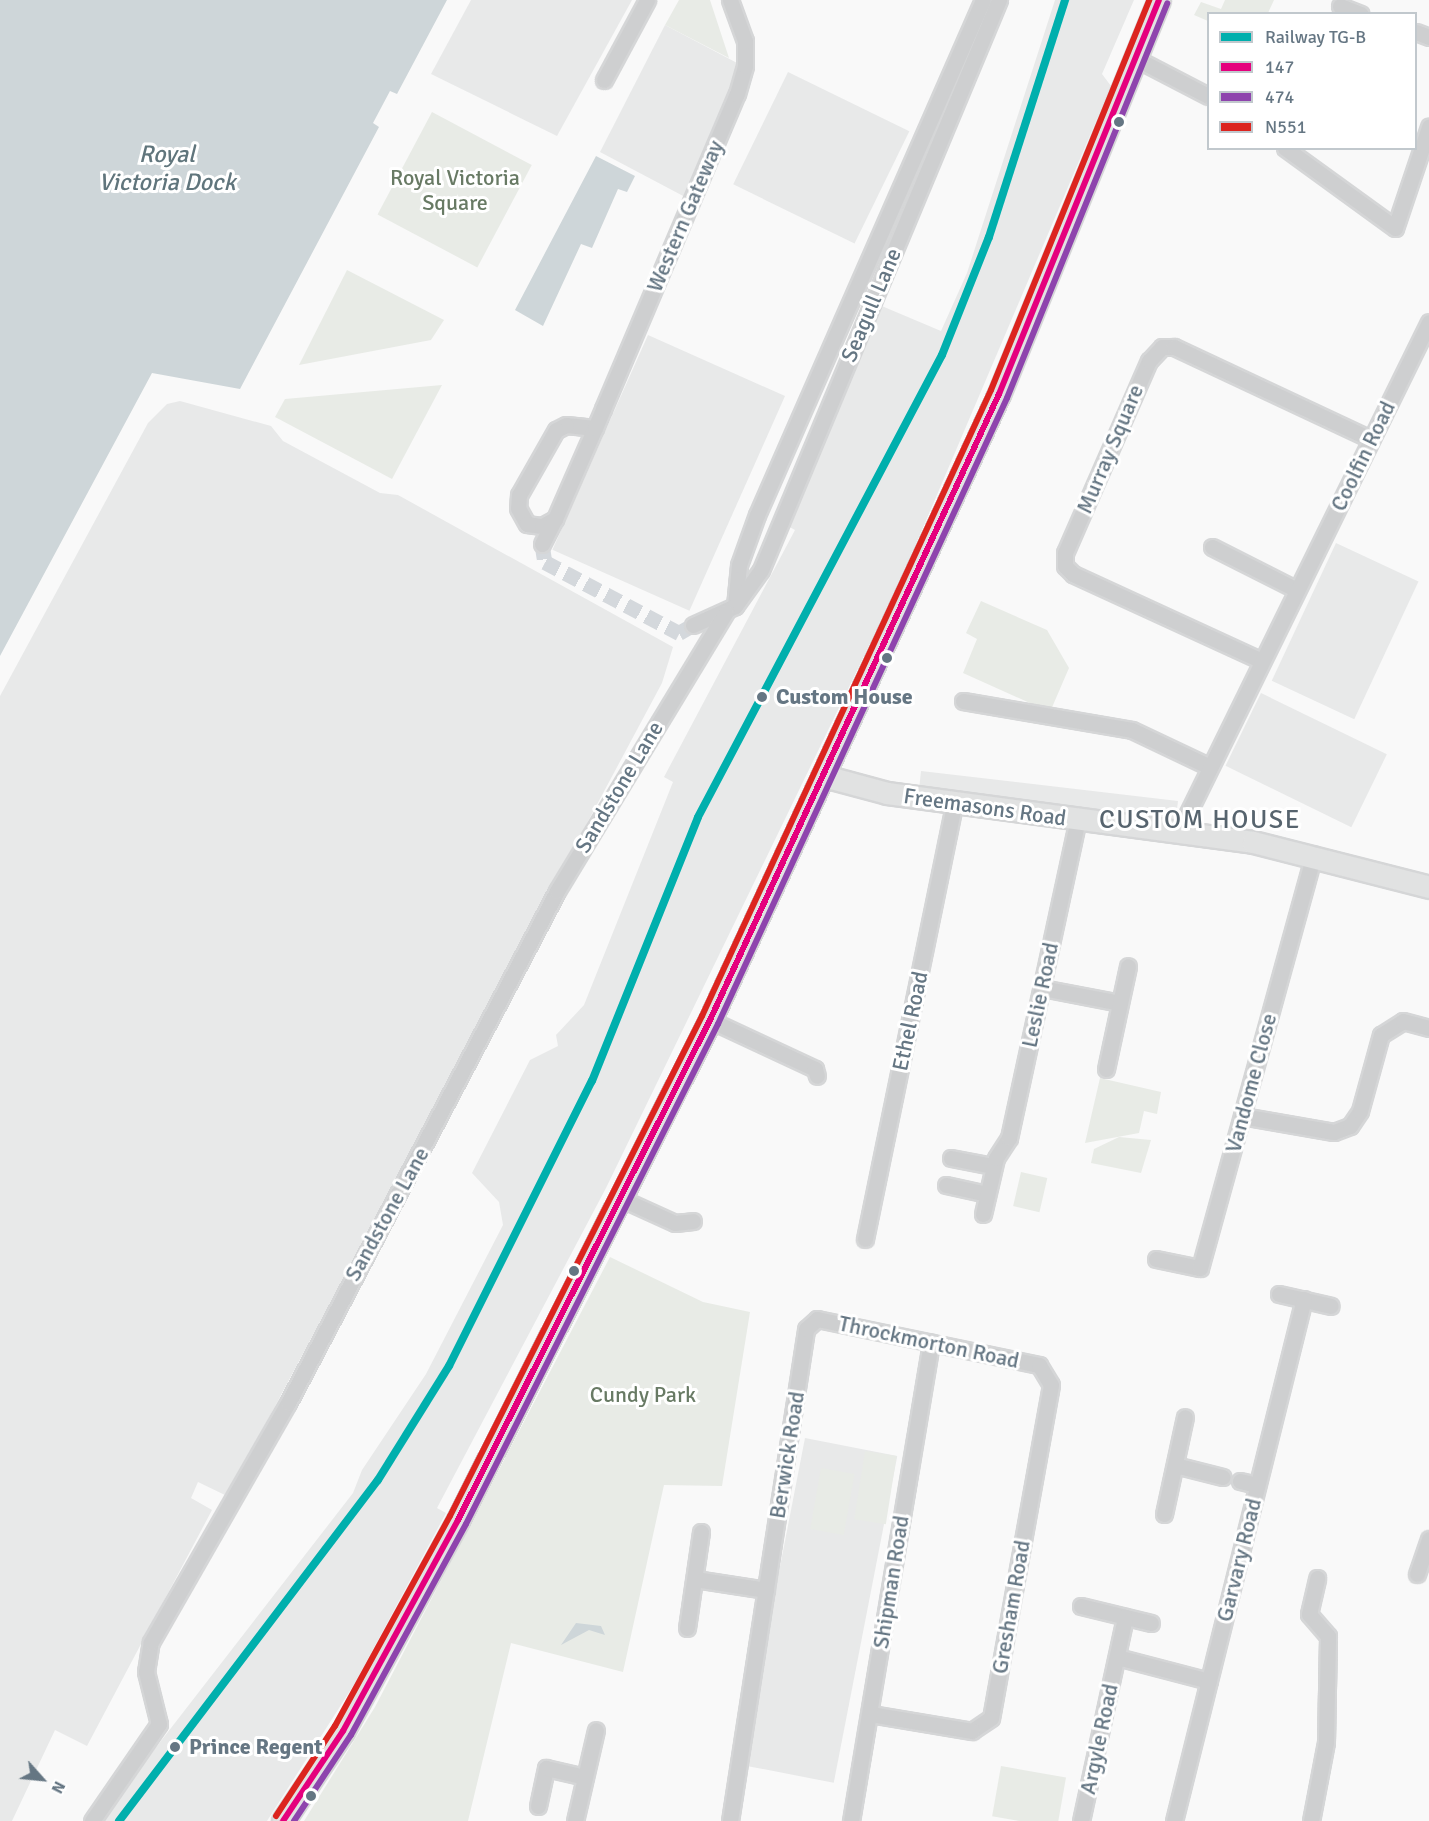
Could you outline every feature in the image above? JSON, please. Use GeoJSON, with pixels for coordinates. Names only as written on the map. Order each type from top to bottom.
{"type":"FeatureCollection","features":[{"type":"Feature","properties":{"kind":"street"},"geometry":{"type":"LineString","coordinates":[[604,80],[647,0]]}},
{"type":"Feature","properties":{"kind":"street","name":"Western Gateway"},"geometry":{"type":"LineString","coordinates":[[542,544],[595,428],[737,94],[746,66],[745,41],[730,0]]}},
{"type":"Feature","properties":{"kind":"street","name":"Seagull Lane"},"geometry":{"type":"LineString","coordinates":[[730,609],[739,565],[757,515],[983,0]]}},
{"type":"Feature","properties":{"kind":"street","name":"Seagull Lane"},"geometry":{"type":"LineString","coordinates":[[730,609],[761,570],[999,0]]}},
{"type":"Feature","properties":{"kind":"street"},"geometry":{"type":"LineString","coordinates":[[283,1821],[343,1731],[406,1617],[622,1199],[710,1020],[999,394],[1137,59],[1159,0]]}},
{"type":"Feature","properties":{"kind":"street"},"geometry":{"type":"LineString","coordinates":[[1340,6],[1356,12]]}},
{"type":"Feature","properties":{"kind":"street"},"geometry":{"type":"LineString","coordinates":[[1137,59],[1207,95]]}},
{"type":"Feature","properties":{"kind":"street"},"geometry":{"type":"LineString","coordinates":[[1288,150],[1395,228],[1429,127]]}},
{"type":"Feature","properties":{"kind":"street","name":"Coolfin Road"},"geometry":{"type":"LineString","coordinates":[[1185,833],[1187,815],[1429,322]]}},
{"type":"Feature","properties":{"kind":"street","name":"Murray Square"},"geometry":{"type":"LineString","coordinates":[[1262,661],[1065,566],[1065,553],[1149,361],[1162,347],[1174,347],[1370,440]]}},
{"type":"Feature","properties":{"kind":"street"},"geometry":{"type":"LineString","coordinates":[[555,519],[542,526],[527,524],[518,508],[519,495],[556,430],[566,425],[595,428]]}},
{"type":"Feature","properties":{"kind":"street"},"geometry":{"type":"LineString","coordinates":[[1212,547],[1297,590]]}},
{"type":"Feature","properties":{"kind":"street"},"geometry":{"type":"LineString","coordinates":[[693,625],[730,609]]}},
{"type":"Feature","properties":{"kind":"street","name":"Sandstone Lane"},"geometry":{"type":"LineString","coordinates":[[92,1821],[159,1724],[146,1672],[151,1642],[288,1403],[557,891],[730,609]]}},
{"type":"Feature","properties":{"kind":"street"},"geometry":{"type":"LineString","coordinates":[[963,701],[1132,730],[1210,768]]}},
{"type":"Feature","properties":{"kind":"street","name":"Freemasons Road"},"geometry":{"type":"LineString","coordinates":[[824,776],[860,788],[1185,833],[1314,854],[1429,886]]}},
{"type":"Feature","properties":{"kind":"street","name":"Ethel Road"},"geometry":{"type":"LineString","coordinates":[[865,1239],[955,802]]}},
{"type":"Feature","properties":{"kind":"street","name":"Leslie Road"},"geometry":{"type":"LineString","coordinates":[[983,1214],[993,1166],[1009,1138],[1078,819]]}},
{"type":"Feature","properties":{"kind":"street","name":"Vandome Close"},"geometry":{"type":"LineString","coordinates":[[1156,1258],[1200,1268],[1314,854]]}},
{"type":"Feature","properties":{"kind":"street"},"geometry":{"type":"LineString","coordinates":[[1106,1069],[1128,966]]}},
{"type":"Feature","properties":{"kind":"street"},"geometry":{"type":"LineString","coordinates":[[1042,988],[1120,1003]]}},
{"type":"Feature","properties":{"kind":"street"},"geometry":{"type":"LineString","coordinates":[[710,1020],[815,1069],[817,1076]]}},
{"type":"Feature","properties":{"kind":"street"},"geometry":{"type":"LineString","coordinates":[[1242,1116],[1334,1132],[1350,1126],[1360,1111],[1381,1035],[1403,1021],[1429,1028]]}},
{"type":"Feature","properties":{"kind":"street"},"geometry":{"type":"LineString","coordinates":[[951,1158],[993,1166]]}},
{"type":"Feature","properties":{"kind":"street"},"geometry":{"type":"LineString","coordinates":[[946,1185],[987,1194]]}},
{"type":"Feature","properties":{"kind":"street"},"geometry":{"type":"LineString","coordinates":[[622,1199],[675,1223],[693,1221]]}},
{"type":"Feature","properties":{"kind":"street"},"geometry":{"type":"LineString","coordinates":[[1279,1294],[1331,1306]]}},
{"type":"Feature","properties":{"kind":"street","name":"Garvary Road"},"geometry":{"type":"LineString","coordinates":[[1174,1821],[1304,1299]]}},
{"type":"Feature","properties":{"kind":"street","name":"Throckmorton Road"},"geometry":{"type":"LineString","coordinates":[[810,1320],[931,1343],[1047,1370]]}},
{"type":"Feature","properties":{"kind":"street","name":"Berwick Road"},"geometry":{"type":"LineString","coordinates":[[730,1821],[810,1320]]}},
{"type":"Feature","properties":{"kind":"street","name":"Shipman Road"},"geometry":{"type":"LineString","coordinates":[[851,1821],[931,1343]]}},
{"type":"Feature","properties":{"kind":"street","name":"Gresham Road"},"geometry":{"type":"LineString","coordinates":[[870,1714],[972,1731],[991,1718],[1051,1385],[1047,1370]]}},
{"type":"Feature","properties":{"kind":"street"},"geometry":{"type":"LineString","coordinates":[[1164,1514],[1185,1417]]}},
{"type":"Feature","properties":{"kind":"street"},"geometry":{"type":"LineString","coordinates":[[1175,1465],[1222,1477]]}},
{"type":"Feature","properties":{"kind":"street"},"geometry":{"type":"LineString","coordinates":[[1240,1481],[1257,1485]]}},
{"type":"Feature","properties":{"kind":"street"},"geometry":{"type":"LineString","coordinates":[[687,1628],[701,1532]]}},
{"type":"Feature","properties":{"kind":"street"},"geometry":{"type":"LineString","coordinates":[[1417,1574],[1429,1539]]}},
{"type":"Feature","properties":{"kind":"street"},"geometry":{"type":"LineString","coordinates":[[1311,1821],[1326,1742],[1328,1636],[1309,1614],[1317,1578]]}},
{"type":"Feature","properties":{"kind":"street"},"geometry":{"type":"LineString","coordinates":[[695,1579],[766,1590]]}},
{"type":"Feature","properties":{"kind":"street"},"geometry":{"type":"LineString","coordinates":[[1081,1606],[1151,1623]]}},
{"type":"Feature","properties":{"kind":"street","name":"Argyle Road"},"geometry":{"type":"LineString","coordinates":[[1081,1821],[1125,1617]]}},
{"type":"Feature","properties":{"kind":"street","name":"Argyle Road"},"geometry":{"type":"LineString","coordinates":[[1117,1657],[1209,1681]]}},
{"type":"Feature","properties":{"kind":"street"},"geometry":{"type":"LineString","coordinates":[[575,1821],[596,1730]]}},
{"type":"Feature","properties":{"kind":"street"},"geometry":{"type":"LineString","coordinates":[[538,1806],[546,1768],[585,1777]]}},
{"type":"Feature","properties":{"kind":"shaded area"},"geometry":{"type":"Polygon","coordinates":[[[471,0],[632,0],[557,136],[431,74],[471,0]]]}},
{"type":"Feature","properties":{"kind":"shaded area"},"geometry":{"type":"Polygon","coordinates":[[[1055,0],[1134,0],[1102,74],[1111,86],[899,584],[606,1188],[437,1508],[446,1513],[355,1683],[267,1821],[99,1821],[353,1493],[362,1470],[426,1374],[503,1225],[499,1202],[472,1173],[530,1060],[558,1046],[556,1035],[584,1005],[673,782],[664,777],[795,530],[784,524],[877,304],[941,331],[967,273],[1055,0]]]}},
{"type":"Feature","properties":{"kind":"shaded area"},"geometry":{"type":"Polygon","coordinates":[[[665,25],[739,64],[687,198],[600,152],[665,25]]]}},
{"type":"Feature","properties":{"kind":"shaded area"},"geometry":{"type":"Polygon","coordinates":[[[788,72],[909,131],[855,244],[733,184],[788,72]]]}},
{"type":"Feature","properties":{"kind":"shaded area"},"geometry":{"type":"Polygon","coordinates":[[[648,335],[785,396],[689,611],[552,550],[648,335]]]}},
{"type":"Feature","properties":{"kind":"shaded area"},"geometry":{"type":"Polygon","coordinates":[[[180,401],[271,426],[283,441],[380,493],[398,495],[673,647],[662,683],[227,1496],[198,1482],[191,1498],[212,1510],[87,1746],[55,1730],[12,1821],[0,1821],[0,696],[148,423],[167,404],[180,401]]]}},
{"type":"Feature","properties":{"kind":"shaded area"},"geometry":{"type":"Polygon","coordinates":[[[1336,543],[1418,581],[1354,719],[1272,681],[1336,543]]]}},
{"type":"Feature","properties":{"kind":"shaded area"},"geometry":{"type":"Polygon","coordinates":[[[1261,693],[1387,754],[1351,827],[1225,766],[1261,693]]]}},
{"type":"Feature","properties":{"kind":"shaded area"},"geometry":{"type":"Polygon","coordinates":[[[921,771],[1178,801],[1175,825],[919,790],[921,771]]]}},
{"type":"Feature","properties":{"kind":"shaded area"},"geometry":{"type":"Polygon","coordinates":[[[805,1438],[897,1456],[834,1783],[741,1765],[805,1438]]]}},
{"type":"Feature","properties":{"kind":"green space"},"geometry":{"type":"Polygon","coordinates":[[[679,0],[710,0],[729,58],[665,25],[679,0]]]}},
{"type":"Feature","properties":{"kind":"green space"},"geometry":{"type":"Polygon","coordinates":[[[1225,0],[1274,0],[1268,12],[1207,12],[1207,21],[1194,15],[1201,2],[1221,9],[1225,0]]]}},
{"type":"Feature","properties":{"kind":"green space","name":"Royal Victoria Square"},"geometry":{"type":"Polygon","coordinates":[[[432,112],[532,165],[477,267],[378,214],[432,112]]]}},
{"type":"Feature","properties":{"kind":"green space"},"geometry":{"type":"Polygon","coordinates":[[[347,270],[444,320],[431,340],[299,365],[347,270]]]}},
{"type":"Feature","properties":{"kind":"green space"},"geometry":{"type":"Polygon","coordinates":[[[442,385],[392,479],[275,417],[285,399],[442,385]]]}},
{"type":"Feature","properties":{"kind":"green space"},"geometry":{"type":"Polygon","coordinates":[[[981,601],[1047,630],[1069,668],[1050,712],[963,673],[977,639],[966,633],[981,601]]]}},
{"type":"Feature","properties":{"kind":"green space"},"geometry":{"type":"Polygon","coordinates":[[[1100,1078],[1161,1092],[1157,1114],[1144,1111],[1139,1133],[1085,1143],[1100,1078]]]}},
{"type":"Feature","properties":{"kind":"green space"},"geometry":{"type":"Polygon","coordinates":[[[1119,1137],[1151,1140],[1141,1173],[1091,1163],[1094,1149],[1119,1137]]]}},
{"type":"Feature","properties":{"kind":"green space"},"geometry":{"type":"Polygon","coordinates":[[[1021,1172],[1047,1178],[1039,1212],[1013,1206],[1021,1172]]]}},
{"type":"Feature","properties":{"kind":"green space","name":"Cundy Park"},"geometry":{"type":"Polygon","coordinates":[[[610,1257],[703,1302],[750,1312],[722,1486],[664,1485],[623,1672],[511,1643],[468,1821],[304,1821],[375,1707],[610,1257]]]}},
{"type":"Feature","properties":{"kind":"green space"},"geometry":{"type":"Polygon","coordinates":[[[865,1451],[897,1456],[886,1524],[854,1519],[865,1451]]]}},
{"type":"Feature","properties":{"kind":"green space"},"geometry":{"type":"Polygon","coordinates":[[[821,1468],[854,1474],[844,1535],[810,1529],[821,1468]]]}},
{"type":"Feature","properties":{"kind":"green space"},"geometry":{"type":"Polygon","coordinates":[[[1001,1766],[1066,1777],[1058,1821],[1019,1821],[992,1816],[1001,1766]]]}},
{"type":"Feature","properties":{"kind":"water","name":"Royal Victoria Dock"},"geometry":{"type":"Polygon","coordinates":[[[0,0],[447,0],[397,94],[390,91],[373,123],[379,127],[240,389],[152,373],[0,656],[0,0]]]}},
{"type":"Feature","properties":{"kind":"water"},"geometry":{"type":"Polygon","coordinates":[[[596,156],[635,176],[627,192],[618,189],[592,248],[581,244],[543,326],[515,310],[596,156]]]}},
{"type":"Feature","properties":{"kind":"water"},"geometry":{"type":"Polygon","coordinates":[[[576,1623],[601,1626],[605,1635],[589,1630],[561,1645],[576,1623]]]}},
{"type":"Feature","properties":{"kind":"tunnel"},"geometry":{"type":"LineString","coordinates":[[542,544],[545,562],[679,633],[693,625]]}},
{"type":"Feature","properties":{"kind":"rail line","name":"TG-B"},"geometry":{"type":"LineString","coordinates":[[119,1821],[378,1480],[449,1366],[592,1081],[698,817],[942,355],[989,237],[1065,0]]}},
{"type":"Feature","properties":{"kind":"transit line","name":"N551"},"geometry":{"type":"LineString","coordinates":[[276,1816],[335,1726],[450,1516],[702,1016],[991,390],[1149,0]]}},
{"type":"Feature","properties":{"kind":"transit line","name":"147"},"geometry":{"type":"LineString","coordinates":[[283,1821],[343,1731],[458,1520],[710,1020],[999,394],[1159,0]]}},
{"type":"Feature","properties":{"kind":"transit line","name":"474"},"geometry":{"type":"LineString","coordinates":[[294,1821],[351,1735],[466,1524],[718,1024],[1007,398],[1167,3]]}},
{"type":"Feature","properties":{"kind":"place","name":"Custom House"},"geometry":{"type":"Point","coordinates":[762,697]}},
{"type":"Feature","properties":{"kind":"place","name":"Prince Regent"},"geometry":{"type":"Point","coordinates":[175,1747]}},
{"type":"Feature","properties":{"kind":"district","name":"CUSTOM HOUSE"},"geometry":{"type":"Point","coordinates":[1200,821]}}]}
